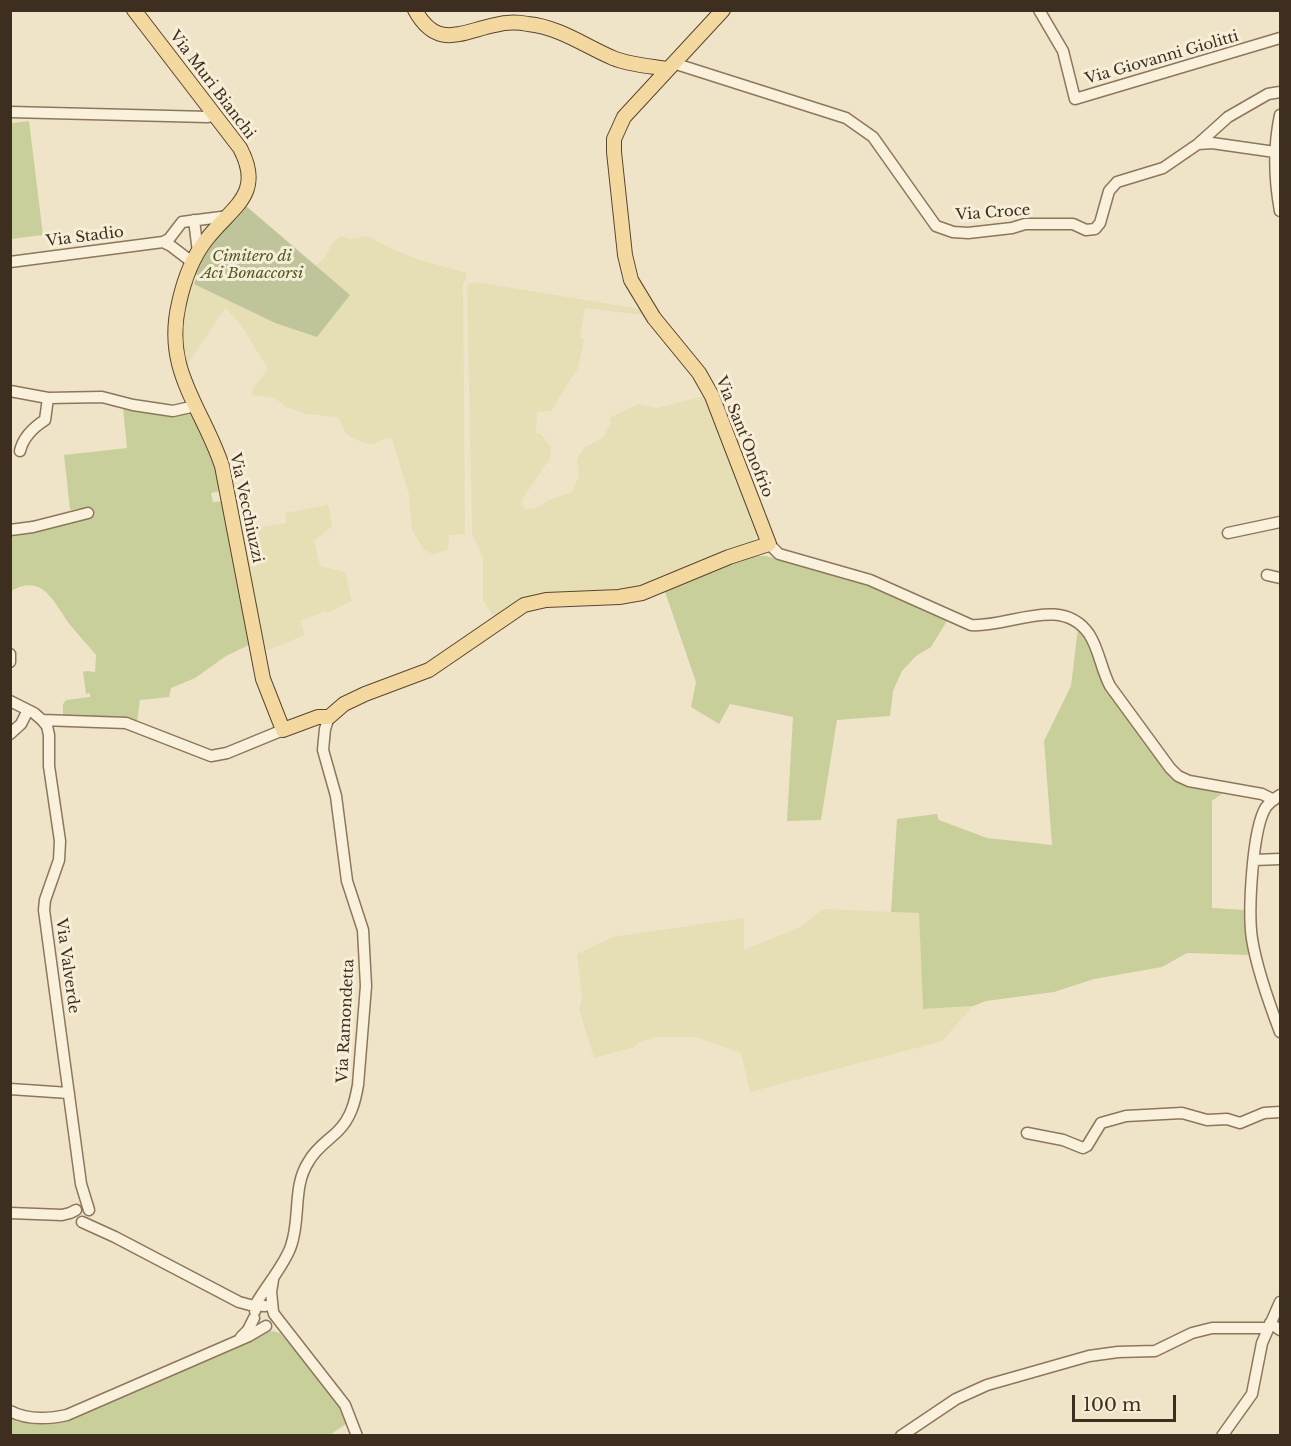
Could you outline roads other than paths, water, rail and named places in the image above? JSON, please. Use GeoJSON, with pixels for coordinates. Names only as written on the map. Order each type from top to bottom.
{"type":"FeatureCollection","features":[{"type":"Feature","properties":{"kind":"main road","name":"Via Muri Bianchi"},"geometry":{"type":"LineString","coordinates":[[134,10],[240,148],[250,173],[250,180],[245,194],[230,216]]}},
{"type":"Feature","properties":{"kind":"main road"},"geometry":{"type":"LineString","coordinates":[[415,10],[427,28],[441,35],[454,36],[496,24],[528,24],[560,32],[615,58],[671,66]]}},
{"type":"Feature","properties":{"kind":"main road","name":"Via Sant'Onofrio"},"geometry":{"type":"LineString","coordinates":[[723,10],[624,117],[614,139],[614,152],[625,255],[632,280],[654,318],[699,373],[712,396],[769,544]]}},
{"type":"Feature","properties":{"kind":"main road"},"geometry":{"type":"LineString","coordinates":[[195,257],[207,239],[230,216]]}},
{"type":"Feature","properties":{"kind":"main road","name":"Via Vecchiuzzi"},"geometry":{"type":"LineString","coordinates":[[195,257],[179,302],[175,334],[176,355],[180,372],[212,437],[222,466],[263,679],[283,730]]}},
{"type":"Feature","properties":{"kind":"main road"},"geometry":{"type":"LineString","coordinates":[[283,730],[318,717],[329,717],[334,710],[365,694],[429,670],[524,605],[546,600],[606,598],[642,593],[729,557],[769,544]]}},
{"type":"Feature","properties":{"kind":"street","name":"Via Giovanni Giolitti"},"geometry":{"type":"LineString","coordinates":[[1040,10],[1063,51],[1075,99],[1281,38]]}},
{"type":"Feature","properties":{"kind":"street","name":"Via Croce"},"geometry":{"type":"LineString","coordinates":[[671,66],[846,118],[873,137],[936,226],[953,232],[980,232],[1025,224],[1072,224],[1086,230],[1095,229],[1100,223],[1109,191],[1117,182],[1163,168],[1197,144],[1228,117],[1268,94],[1281,92]]}},
{"type":"Feature","properties":{"kind":"street"},"geometry":{"type":"LineString","coordinates":[[10,112],[208,117],[216,115]]}},
{"type":"Feature","properties":{"kind":"street"},"geometry":{"type":"LineString","coordinates":[[1281,116],[1275,152],[1276,190],[1281,211]]}},
{"type":"Feature","properties":{"kind":"street"},"geometry":{"type":"LineString","coordinates":[[1197,144],[1275,152]]}},
{"type":"Feature","properties":{"kind":"street"},"geometry":{"type":"LineString","coordinates":[[163,242],[182,222],[230,216]]}},
{"type":"Feature","properties":{"kind":"street"},"geometry":{"type":"LineString","coordinates":[[163,242],[195,257],[194,220]]}},
{"type":"Feature","properties":{"kind":"street","name":"Via Stadio"},"geometry":{"type":"LineString","coordinates":[[10,262],[163,242]]}},
{"type":"Feature","properties":{"kind":"street"},"geometry":{"type":"LineString","coordinates":[[10,391],[48,398],[102,397],[133,405],[173,411],[195,406]]}},
{"type":"Feature","properties":{"kind":"street"},"geometry":{"type":"LineString","coordinates":[[20,451],[22,442],[45,420],[48,398]]}},
{"type":"Feature","properties":{"kind":"street"},"geometry":{"type":"LineString","coordinates":[[10,530],[33,527],[88,513]]}},
{"type":"Feature","properties":{"kind":"street"},"geometry":{"type":"LineString","coordinates":[[1228,533],[1281,522]]}},
{"type":"Feature","properties":{"kind":"street"},"geometry":{"type":"LineString","coordinates":[[769,544],[779,555],[870,580],[971,625],[984,626],[1045,614],[1070,616],[1082,624],[1090,636],[1110,686],[1170,768],[1179,776],[1189,781],[1277,797]]}},
{"type":"Feature","properties":{"kind":"street"},"geometry":{"type":"LineString","coordinates":[[1267,575],[1281,578]]}},
{"type":"Feature","properties":{"kind":"street"},"geometry":{"type":"LineString","coordinates":[[10,654],[10,662]]}},
{"type":"Feature","properties":{"kind":"street"},"geometry":{"type":"LineString","coordinates":[[10,701],[42,720],[126,723],[211,756],[227,753],[283,730]]}},
{"type":"Feature","properties":{"kind":"street"},"geometry":{"type":"LineString","coordinates":[[10,734],[21,724],[28,710]]}},
{"type":"Feature","properties":{"kind":"street","name":"Via Ramondetta"},"geometry":{"type":"LineString","coordinates":[[233,1342],[249,1330],[262,1312],[275,1274],[287,1256],[295,1234],[298,1196],[304,1169],[316,1150],[346,1121],[356,1100],[366,986],[363,930],[347,881],[336,796],[323,750],[329,717]]}},
{"type":"Feature","properties":{"kind":"street","name":"Via Valverde"},"geometry":{"type":"LineString","coordinates":[[42,720],[47,726],[49,735],[49,766],[60,842],[58,860],[44,910],[81,1184],[83,1210],[75,1215],[82,1222]]}},
{"type":"Feature","properties":{"kind":"street"},"geometry":{"type":"LineString","coordinates":[[1277,797],[1267,806],[1262,818],[1254,860],[1252,937],[1255,954],[1281,1032]]}},
{"type":"Feature","properties":{"kind":"street"},"geometry":{"type":"LineString","coordinates":[[1254,860],[1281,859]]}},
{"type":"Feature","properties":{"kind":"street"},"geometry":{"type":"LineString","coordinates":[[10,1089],[69,1093]]}},
{"type":"Feature","properties":{"kind":"street"},"geometry":{"type":"LineString","coordinates":[[1028,1133],[1063,1140],[1083,1148],[1087,1146],[1101,1122],[1126,1116],[1182,1113],[1207,1120],[1227,1119],[1240,1123],[1264,1113],[1281,1112]]}},
{"type":"Feature","properties":{"kind":"street"},"geometry":{"type":"LineString","coordinates":[[10,1213],[44,1215],[66,1214],[83,1210],[115,1237]]}},
{"type":"Feature","properties":{"kind":"street"},"geometry":{"type":"LineString","coordinates":[[44,1215],[82,1222],[262,1312],[290,1336],[345,1405],[357,1436]]}},
{"type":"Feature","properties":{"kind":"street"},"geometry":{"type":"LineString","coordinates":[[275,1274],[259,1325],[281,1330],[290,1336]]}},
{"type":"Feature","properties":{"kind":"street"},"geometry":{"type":"LineString","coordinates":[[1222,1436],[1252,1394],[1262,1343],[1281,1302]]}},
{"type":"Feature","properties":{"kind":"street"},"geometry":{"type":"LineString","coordinates":[[10,1411],[33,1417],[57,1417],[67,1414],[249,1336],[266,1326]]}},
{"type":"Feature","properties":{"kind":"street"},"geometry":{"type":"LineString","coordinates":[[901,1436],[956,1399],[987,1385],[1089,1356],[1155,1351],[1201,1330],[1212,1328],[1242,1329],[1269,1326],[1281,1330]]}},
{"type":"Feature","properties":{"kind":"street"},"geometry":{"type":"LineString","coordinates":[[1242,1329],[1255,1335],[1262,1343]]}},
{"type":"Feature","properties":{"kind":"park label","name":"Cimitero di Aci Bonaccorsi"},"geometry":{"type":"Point","coordinates":[252,266]}}]}
